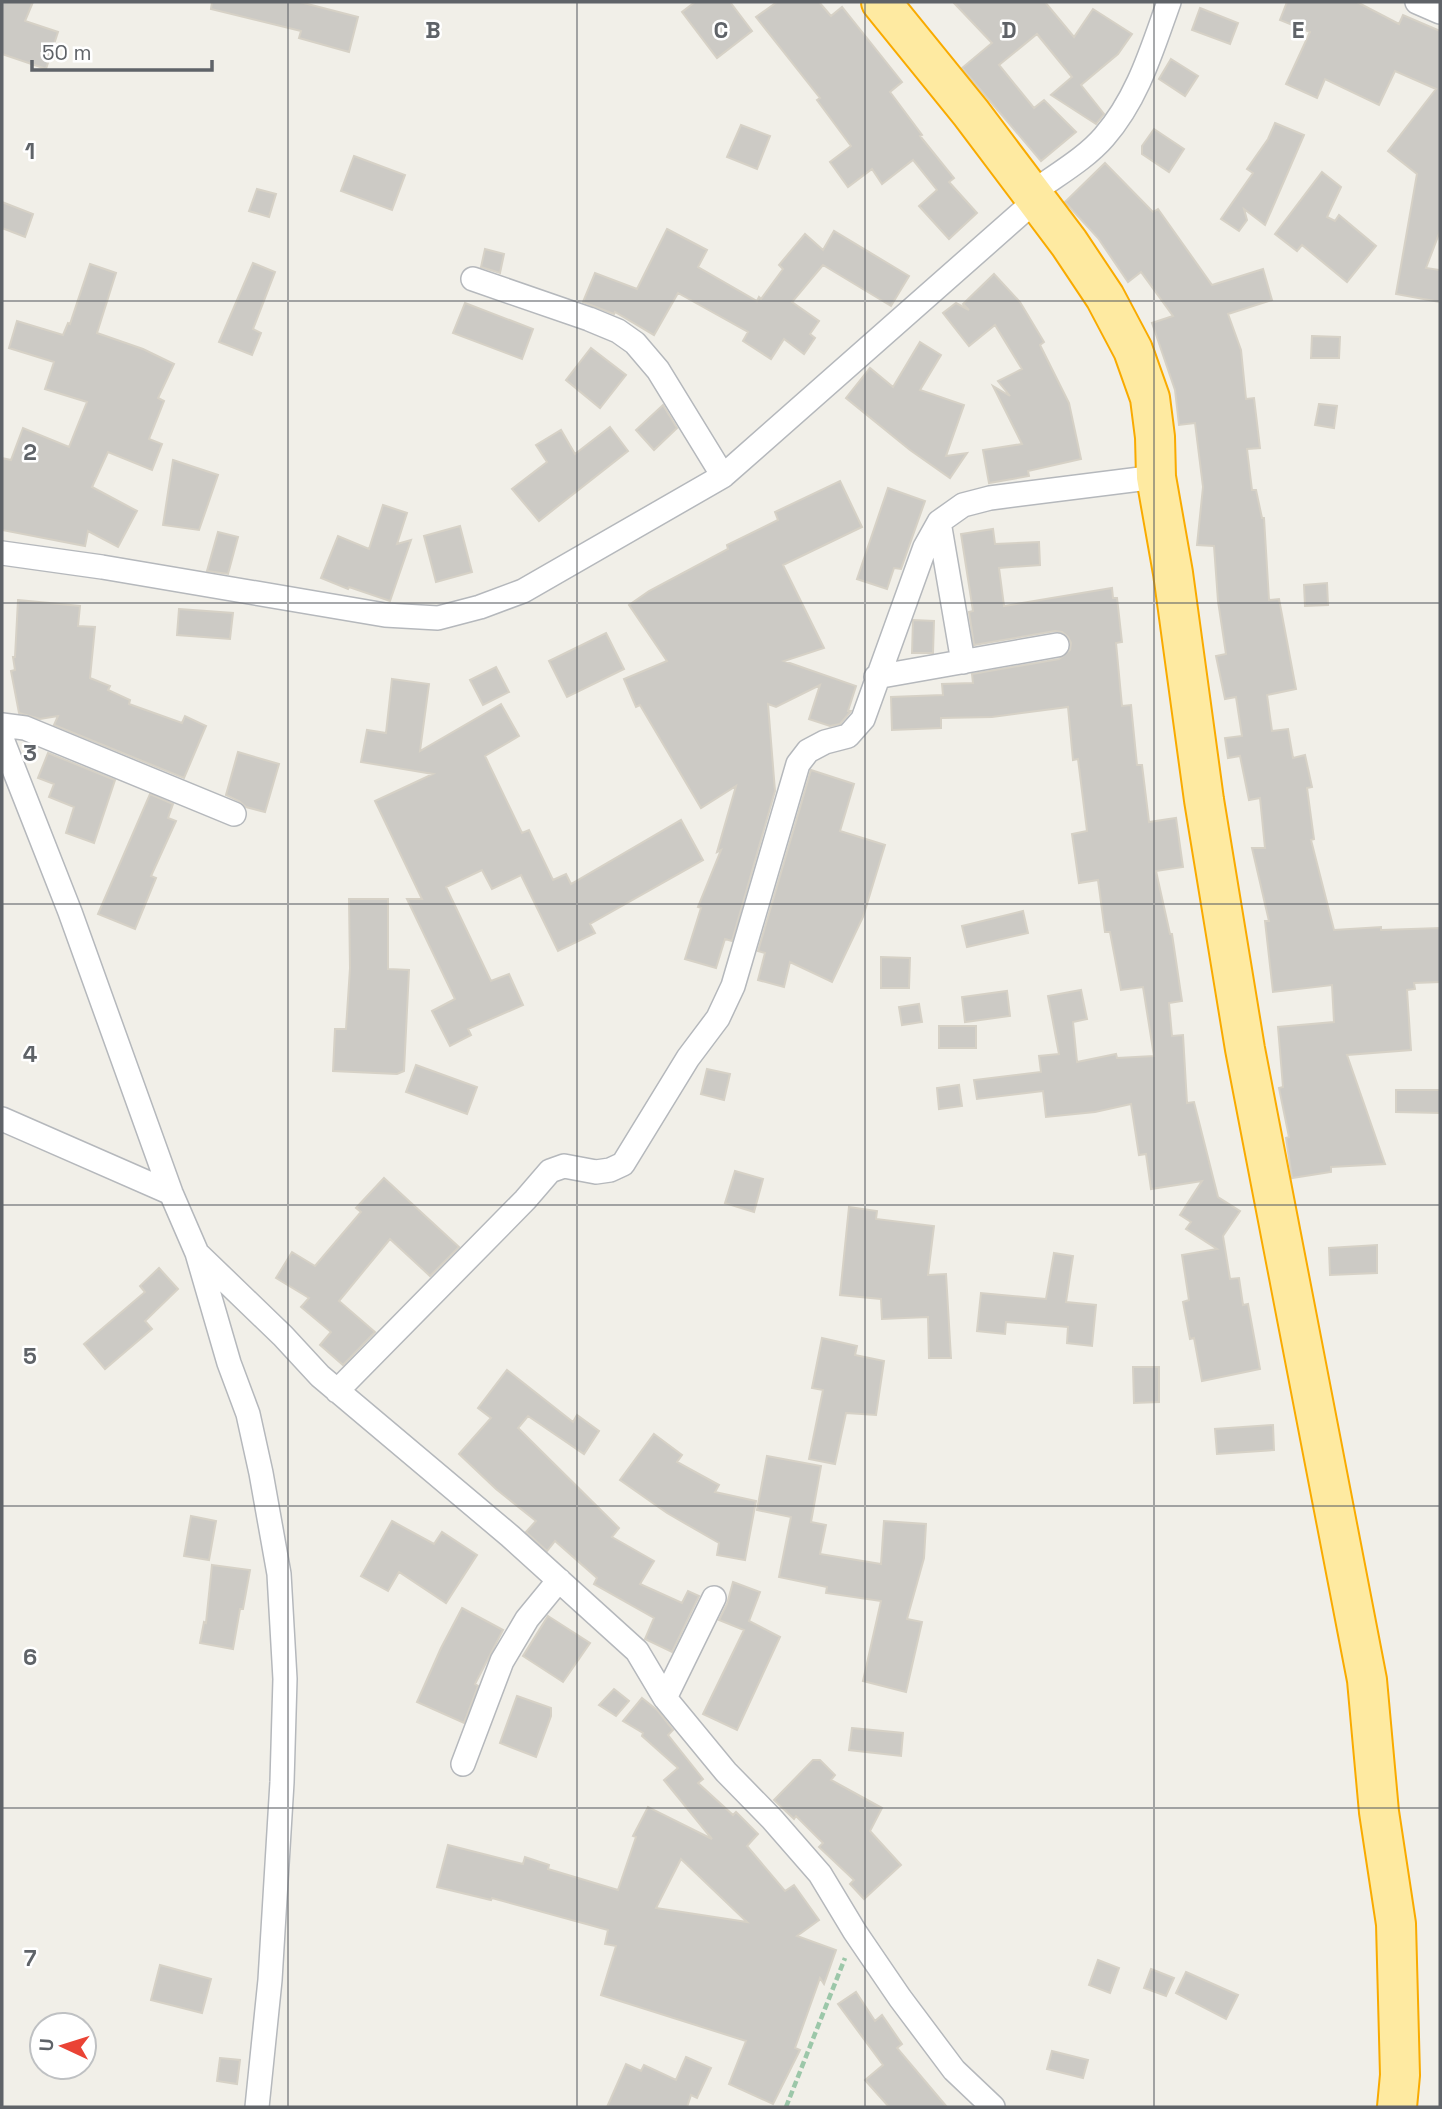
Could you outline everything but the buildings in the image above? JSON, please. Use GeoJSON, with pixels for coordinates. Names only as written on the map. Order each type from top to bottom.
{"type":"FeatureCollection","features":[{"type":"Feature","properties":{"kind":"highway"},"geometry":{"type":"LineString","coordinates":[[881,2],[1035,196],[1104,297],[1133,350],[1150,398],[1156,477],[1173,573],[1204,800],[1245,1049],[1367,1680],[1379,1812],[1396,1924],[1400,2062],[1397,2107]]}},
{"type":"Feature","properties":{"kind":"street"},"geometry":{"type":"LineString","coordinates":[[2,553],[102,567],[385,615],[438,618],[480,607],[523,591],[723,476],[1103,138],[1123,111],[1145,71],[1169,2]]}},
{"type":"Feature","properties":{"kind":"street"},"geometry":{"type":"LineString","coordinates":[[1417,2],[1440,12]]}},
{"type":"Feature","properties":{"kind":"street"},"geometry":{"type":"LineString","coordinates":[[472,279],[589,318],[618,331],[635,343],[659,370],[723,476]]}},
{"type":"Feature","properties":{"kind":"street"},"geometry":{"type":"LineString","coordinates":[[338,1391],[516,1210],[550,1171],[564,1166],[596,1172],[623,1164],[688,1058],[718,1018],[733,986],[798,764],[808,751],[825,742],[848,736],[863,719],[925,547],[939,522],[963,505],[990,498],[1156,477]]}},
{"type":"Feature","properties":{"kind":"street"},"geometry":{"type":"LineString","coordinates":[[939,522],[963,662]]}},
{"type":"Feature","properties":{"kind":"street"},"geometry":{"type":"LineString","coordinates":[[876,677],[1057,645]]}},
{"type":"Feature","properties":{"kind":"street"},"geometry":{"type":"LineString","coordinates":[[2,725],[25,728],[234,814]]}},
{"type":"Feature","properties":{"kind":"street"},"geometry":{"type":"LineString","coordinates":[[2,739],[70,912],[171,1193],[197,1253],[229,1363],[248,1414],[279,1574],[285,1679],[282,1782],[270,1980],[257,2107]]}},
{"type":"Feature","properties":{"kind":"street"},"geometry":{"type":"LineString","coordinates":[[2,1119],[171,1193]]}},
{"type":"Feature","properties":{"kind":"street"},"geometry":{"type":"LineString","coordinates":[[197,1253],[338,1391],[559,1580],[636,1651],[665,1698],[726,1772],[820,1874],[900,1998],[954,2070],[993,2107]]}},
{"type":"Feature","properties":{"kind":"street"},"geometry":{"type":"LineString","coordinates":[[463,1764],[502,1661],[527,1619],[559,1580]]}},
{"type":"Feature","properties":{"kind":"street"},"geometry":{"type":"LineString","coordinates":[[665,1698],[714,1598]]}},
{"type":"Feature","properties":{"kind":"path"},"geometry":{"type":"LineString","coordinates":[[786,2107],[855,1932]]}}]}
